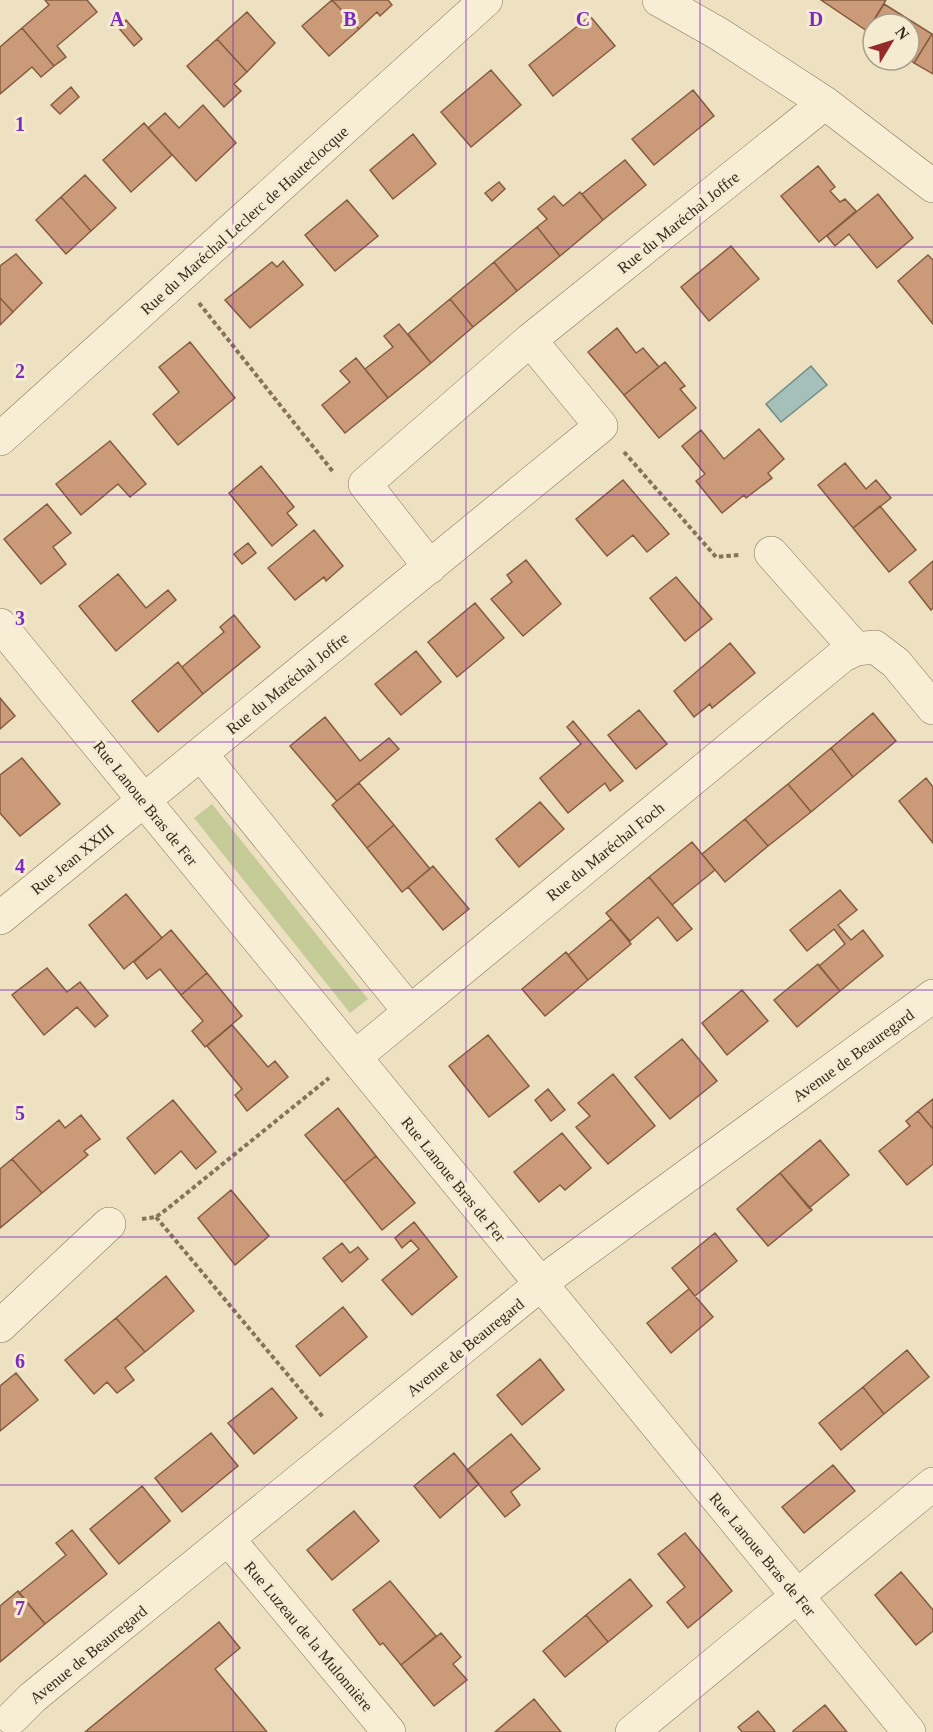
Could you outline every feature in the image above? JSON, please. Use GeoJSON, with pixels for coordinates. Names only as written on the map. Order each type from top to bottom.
{"type":"FeatureCollection","features":[{"type":"Feature","properties":{"kind":"street","name":"Rue du Maréchal Leclerc de Hauteclocque"},"geometry":{"type":"LineString","coordinates":[[0,439],[486,0]]}},
{"type":"Feature","properties":{"kind":"street"},"geometry":{"type":"LineString","coordinates":[[659,0],[719,34],[825,103],[933,186]]}},
{"type":"Feature","properties":{"kind":"street","name":"Rue du Maréchal Joffre"},"geometry":{"type":"LineString","coordinates":[[364,484],[530,340],[825,103]]}},
{"type":"Feature","properties":{"kind":"street"},"geometry":{"type":"LineString","coordinates":[[530,340],[601,426]]}},
{"type":"Feature","properties":{"kind":"street","name":"Rue du Maréchal Joffre"},"geometry":{"type":"LineString","coordinates":[[144,800],[601,426]]}},
{"type":"Feature","properties":{"kind":"street"},"geometry":{"type":"LineString","coordinates":[[364,484],[430,567]]}},
{"type":"Feature","properties":{"kind":"street"},"geometry":{"type":"LineString","coordinates":[[771,552],[856,649],[875,647],[896,663],[933,708]]}},
{"type":"Feature","properties":{"kind":"street","name":"Rue Lanoue Bras de Fer"},"geometry":{"type":"LineString","coordinates":[[0,625],[909,1732]]}},
{"type":"Feature","properties":{"kind":"street","name":"Rue du Maréchal Foch"},"geometry":{"type":"LineString","coordinates":[[355,1057],[842,656],[856,649]]}},
{"type":"Feature","properties":{"kind":"street"},"geometry":{"type":"LineString","coordinates":[[201,754],[410,1012]]}},
{"type":"Feature","properties":{"kind":"street","name":"Rue Jean XXIII"},"geometry":{"type":"LineString","coordinates":[[0,918],[144,800]]}},
{"type":"Feature","properties":{"kind":"street","name":"Avenue de Beauregard"},"geometry":{"type":"LineString","coordinates":[[11,1720],[33,1697],[540,1285],[933,996]]}},
{"type":"Feature","properties":{"kind":"street"},"geometry":{"type":"LineString","coordinates":[[0,1326],[109,1224]]}},
{"type":"Feature","properties":{"kind":"street"},"geometry":{"type":"LineString","coordinates":[[632,1732],[933,1485]]}},
{"type":"Feature","properties":{"kind":"street","name":"Rue Luzeau de la Mulonnière"},"geometry":{"type":"LineString","coordinates":[[229,1540],[389,1732]]}},
{"type":"Feature","properties":{"kind":"path"},"geometry":{"type":"LineString","coordinates":[[179,279],[338,478],[364,484]]}},
{"type":"Feature","properties":{"kind":"path"},"geometry":{"type":"LineString","coordinates":[[601,426],[716,557],[771,552]]}},
{"type":"Feature","properties":{"kind":"path"},"geometry":{"type":"LineString","coordinates":[[109,1224],[156,1217],[355,1057]]}},
{"type":"Feature","properties":{"kind":"path"},"geometry":{"type":"LineString","coordinates":[[156,1217],[346,1444]]}},
{"type":"Feature","properties":{"kind":"green space"},"geometry":{"type":"Polygon","coordinates":[[[212,804],[368,999],[350,1013],[194,818],[212,804]]]}},
{"type":"Feature","properties":{"kind":"water"},"geometry":{"type":"Polygon","coordinates":[[[811,366],[827,385],[781,422],[766,404],[811,366]]]}},
{"type":"Feature","properties":{"kind":"building"},"geometry":{"type":"Polygon","coordinates":[[[45,0],[87,0],[97,12],[57,46],[66,57],[54,66],[22,28],[49,5],[45,0]]]}},
{"type":"Feature","properties":{"kind":"building"},"geometry":{"type":"Polygon","coordinates":[[[332,0],[359,29],[329,56],[302,26],[332,0]]]}},
{"type":"Feature","properties":{"kind":"building"},"geometry":{"type":"Polygon","coordinates":[[[332,0],[388,0],[392,5],[380,16],[377,12],[359,29],[332,0]]]}},
{"type":"Feature","properties":{"kind":"building"},"geometry":{"type":"Polygon","coordinates":[[[821,0],[886,0],[879,12],[861,12],[861,27],[821,0]]]}},
{"type":"Feature","properties":{"kind":"building"},"geometry":{"type":"Polygon","coordinates":[[[884,4],[897,12],[879,12],[884,4]]]}},
{"type":"Feature","properties":{"kind":"building"},"geometry":{"type":"Polygon","coordinates":[[[247,12],[275,43],[247,72],[217,39],[247,12]]]}},
{"type":"Feature","properties":{"kind":"building"},"geometry":{"type":"Polygon","coordinates":[[[590,16],[615,46],[553,96],[529,65],[590,16]]]}},
{"type":"Feature","properties":{"kind":"building"},"geometry":{"type":"Polygon","coordinates":[[[126,20],[142,39],[134,46],[118,27],[126,20]]]}},
{"type":"Feature","properties":{"kind":"building"},"geometry":{"type":"Polygon","coordinates":[[[921,27],[932,34],[921,52],[921,27]]]}},
{"type":"Feature","properties":{"kind":"building"},"geometry":{"type":"Polygon","coordinates":[[[22,28],[54,66],[41,77],[32,67],[0,94],[0,47],[22,28]]]}},
{"type":"Feature","properties":{"kind":"building"},"geometry":{"type":"Polygon","coordinates":[[[932,34],[933,74],[921,67],[921,52],[932,34]]]}},
{"type":"Feature","properties":{"kind":"building"},"geometry":{"type":"Polygon","coordinates":[[[217,39],[247,72],[234,84],[241,91],[224,107],[187,66],[217,39]]]}},
{"type":"Feature","properties":{"kind":"building"},"geometry":{"type":"Polygon","coordinates":[[[491,70],[521,105],[471,147],[441,112],[491,70]]]}},
{"type":"Feature","properties":{"kind":"building"},"geometry":{"type":"Polygon","coordinates":[[[71,87],[79,97],[60,114],[51,105],[71,87]]]}},
{"type":"Feature","properties":{"kind":"building"},"geometry":{"type":"Polygon","coordinates":[[[693,90],[714,116],[654,165],[632,139],[693,90]]]}},
{"type":"Feature","properties":{"kind":"building"},"geometry":{"type":"Polygon","coordinates":[[[203,105],[236,143],[196,181],[148,128],[165,113],[179,128],[203,105]]]}},
{"type":"Feature","properties":{"kind":"building"},"geometry":{"type":"Polygon","coordinates":[[[144,123],[172,155],[131,192],[103,160],[144,123]]]}},
{"type":"Feature","properties":{"kind":"building"},"geometry":{"type":"Polygon","coordinates":[[[413,134],[436,164],[393,199],[370,170],[413,134]]]}},
{"type":"Feature","properties":{"kind":"building"},"geometry":{"type":"Polygon","coordinates":[[[625,160],[646,185],[603,220],[582,194],[625,160]]]}},
{"type":"Feature","properties":{"kind":"building"},"geometry":{"type":"Polygon","coordinates":[[[818,166],[835,187],[830,191],[840,202],[845,199],[856,211],[819,242],[781,196],[818,166]]]}},
{"type":"Feature","properties":{"kind":"building"},"geometry":{"type":"Polygon","coordinates":[[[85,175],[116,208],[91,231],[61,197],[85,175]]]}},
{"type":"Feature","properties":{"kind":"building"},"geometry":{"type":"Polygon","coordinates":[[[499,182],[505,189],[492,201],[485,193],[499,182]]]}},
{"type":"Feature","properties":{"kind":"building"},"geometry":{"type":"Polygon","coordinates":[[[580,192],[603,220],[560,256],[537,227],[547,219],[538,209],[554,196],[563,206],[580,192]]]}},
{"type":"Feature","properties":{"kind":"building"},"geometry":{"type":"Polygon","coordinates":[[[878,194],[913,238],[877,268],[849,234],[835,246],[827,236],[878,194]]]}},
{"type":"Feature","properties":{"kind":"building"},"geometry":{"type":"Polygon","coordinates":[[[61,197],[91,231],[66,254],[36,220],[61,197]]]}},
{"type":"Feature","properties":{"kind":"building"},"geometry":{"type":"Polygon","coordinates":[[[347,200],[378,236],[335,271],[305,235],[347,200]]]}},
{"type":"Feature","properties":{"kind":"building"},"geometry":{"type":"Polygon","coordinates":[[[537,227],[560,256],[517,291],[494,262],[537,227]]]}},
{"type":"Feature","properties":{"kind":"building"},"geometry":{"type":"Polygon","coordinates":[[[731,246],[759,279],[709,321],[681,287],[731,246]]]}},
{"type":"Feature","properties":{"kind":"building"},"geometry":{"type":"Polygon","coordinates":[[[16,254],[42,283],[13,312],[0,298],[0,266],[16,254]]]}},
{"type":"Feature","properties":{"kind":"building"},"geometry":{"type":"Polygon","coordinates":[[[928,255],[933,260],[933,324],[898,281],[928,255]]]}},
{"type":"Feature","properties":{"kind":"building"},"geometry":{"type":"Polygon","coordinates":[[[283,261],[303,285],[250,328],[225,300],[272,262],[277,267],[283,261]]]}},
{"type":"Feature","properties":{"kind":"building"},"geometry":{"type":"Polygon","coordinates":[[[494,262],[517,291],[473,327],[450,299],[494,262]]]}},
{"type":"Feature","properties":{"kind":"building"},"geometry":{"type":"Polygon","coordinates":[[[0,298],[13,312],[0,325],[0,298]]]}},
{"type":"Feature","properties":{"kind":"building"},"geometry":{"type":"Polygon","coordinates":[[[450,299],[473,327],[431,363],[408,334],[450,299]]]}},
{"type":"Feature","properties":{"kind":"building"},"geometry":{"type":"Polygon","coordinates":[[[399,324],[431,363],[388,398],[365,369],[393,347],[384,336],[399,324]]]}},
{"type":"Feature","properties":{"kind":"building"},"geometry":{"type":"Polygon","coordinates":[[[617,328],[636,353],[643,348],[659,367],[624,395],[588,352],[617,328]]]}},
{"type":"Feature","properties":{"kind":"building"},"geometry":{"type":"Polygon","coordinates":[[[190,342],[235,398],[178,445],[153,414],[179,392],[159,367],[190,342]]]}},
{"type":"Feature","properties":{"kind":"building"},"geometry":{"type":"Polygon","coordinates":[[[356,358],[388,398],[345,433],[322,405],[350,382],[340,371],[356,358]]]}},
{"type":"Feature","properties":{"kind":"building"},"geometry":{"type":"Polygon","coordinates":[[[665,362],[685,386],[680,389],[696,408],[659,438],[624,395],[665,362]]]}},
{"type":"Feature","properties":{"kind":"building"},"geometry":{"type":"Polygon","coordinates":[[[759,429],[784,459],[768,473],[772,478],[746,498],[744,495],[722,513],[696,481],[705,474],[682,446],[701,430],[724,459],[759,429]]]}},
{"type":"Feature","properties":{"kind":"building"},"geometry":{"type":"Polygon","coordinates":[[[110,441],[146,484],[130,497],[118,484],[81,515],[56,484],[110,441]]]}},
{"type":"Feature","properties":{"kind":"building"},"geometry":{"type":"Polygon","coordinates":[[[845,463],[866,489],[876,480],[891,498],[853,528],[818,485],[845,463]]]}},
{"type":"Feature","properties":{"kind":"building"},"geometry":{"type":"Polygon","coordinates":[[[261,466],[294,507],[287,513],[297,525],[272,546],[229,493],[261,466]]]}},
{"type":"Feature","properties":{"kind":"building"},"geometry":{"type":"Polygon","coordinates":[[[623,480],[669,534],[647,552],[633,535],[607,556],[576,519],[623,480]]]}},
{"type":"Feature","properties":{"kind":"building"},"geometry":{"type":"Polygon","coordinates":[[[47,504],[71,533],[53,547],[66,564],[41,584],[4,539],[47,504]]]}},
{"type":"Feature","properties":{"kind":"building"},"geometry":{"type":"Polygon","coordinates":[[[880,506],[916,550],[889,572],[853,528],[880,506]]]}},
{"type":"Feature","properties":{"kind":"building"},"geometry":{"type":"Polygon","coordinates":[[[314,530],[343,566],[326,581],[324,577],[295,600],[268,568],[314,530]]]}},
{"type":"Feature","properties":{"kind":"building"},"geometry":{"type":"Polygon","coordinates":[[[248,543],[256,553],[242,564],[234,554],[248,543]]]}},
{"type":"Feature","properties":{"kind":"building"},"geometry":{"type":"Polygon","coordinates":[[[526,560],[561,604],[523,636],[491,599],[512,582],[507,575],[526,560]]]}},
{"type":"Feature","properties":{"kind":"building"},"geometry":{"type":"Polygon","coordinates":[[[933,561],[933,608],[931,610],[909,582],[933,561]]]}},
{"type":"Feature","properties":{"kind":"building"},"geometry":{"type":"Polygon","coordinates":[[[118,574],[146,608],[168,590],[176,600],[116,651],[79,606],[118,574]]]}},
{"type":"Feature","properties":{"kind":"building"},"geometry":{"type":"Polygon","coordinates":[[[676,577],[712,619],[685,641],[650,598],[676,577]]]}},
{"type":"Feature","properties":{"kind":"building"},"geometry":{"type":"Polygon","coordinates":[[[475,603],[504,638],[457,677],[428,642],[475,603]]]}},
{"type":"Feature","properties":{"kind":"building"},"geometry":{"type":"Polygon","coordinates":[[[234,615],[260,647],[203,694],[182,667],[224,632],[220,627],[234,615]]]}},
{"type":"Feature","properties":{"kind":"building"},"geometry":{"type":"Polygon","coordinates":[[[730,643],[755,673],[712,708],[710,704],[694,717],[674,691],[730,643]]]}},
{"type":"Feature","properties":{"kind":"building"},"geometry":{"type":"Polygon","coordinates":[[[416,651],[441,682],[401,715],[375,684],[416,651]]]}},
{"type":"Feature","properties":{"kind":"building"},"geometry":{"type":"Polygon","coordinates":[[[178,662],[203,694],[158,732],[132,701],[178,662]]]}},
{"type":"Feature","properties":{"kind":"building"},"geometry":{"type":"Polygon","coordinates":[[[0,698],[15,716],[0,729],[0,698]]]}},
{"type":"Feature","properties":{"kind":"building"},"geometry":{"type":"Polygon","coordinates":[[[639,710],[667,744],[636,769],[608,735],[639,710]]]}},
{"type":"Feature","properties":{"kind":"building"},"geometry":{"type":"Polygon","coordinates":[[[873,713],[896,741],[853,777],[831,748],[873,713]]]}},
{"type":"Feature","properties":{"kind":"building"},"geometry":{"type":"Polygon","coordinates":[[[325,717],[360,761],[389,738],[399,749],[337,801],[290,746],[325,717]]]}},
{"type":"Feature","properties":{"kind":"building"},"geometry":{"type":"Polygon","coordinates":[[[573,721],[623,781],[610,791],[605,783],[568,813],[540,778],[581,744],[567,727],[573,721]]]}},
{"type":"Feature","properties":{"kind":"building"},"geometry":{"type":"Polygon","coordinates":[[[831,748],[853,777],[811,812],[788,784],[831,748]]]}},
{"type":"Feature","properties":{"kind":"building"},"geometry":{"type":"Polygon","coordinates":[[[22,758],[60,804],[20,836],[0,813],[0,775],[22,758]]]}},
{"type":"Feature","properties":{"kind":"building"},"geometry":{"type":"Polygon","coordinates":[[[926,778],[933,787],[933,843],[899,801],[926,778]]]}},
{"type":"Feature","properties":{"kind":"building"},"geometry":{"type":"Polygon","coordinates":[[[359,783],[394,825],[367,848],[332,805],[359,783]]]}},
{"type":"Feature","properties":{"kind":"building"},"geometry":{"type":"Polygon","coordinates":[[[788,784],[811,812],[768,846],[745,819],[788,784]]]}},
{"type":"Feature","properties":{"kind":"building"},"geometry":{"type":"Polygon","coordinates":[[[540,802],[564,829],[519,867],[496,839],[540,802]]]}},
{"type":"Feature","properties":{"kind":"building"},"geometry":{"type":"Polygon","coordinates":[[[745,819],[768,846],[725,882],[702,854],[745,819]]]}},
{"type":"Feature","properties":{"kind":"building"},"geometry":{"type":"Polygon","coordinates":[[[394,825],[430,869],[402,892],[367,848],[394,825]]]}},
{"type":"Feature","properties":{"kind":"building"},"geometry":{"type":"Polygon","coordinates":[[[692,842],[715,870],[672,905],[649,877],[692,842]]]}},
{"type":"Feature","properties":{"kind":"building"},"geometry":{"type":"Polygon","coordinates":[[[433,866],[469,909],[443,930],[408,887],[433,866]]]}},
{"type":"Feature","properties":{"kind":"building"},"geometry":{"type":"Polygon","coordinates":[[[649,877],[692,929],[677,941],[658,917],[630,941],[606,913],[649,877]]]}},
{"type":"Feature","properties":{"kind":"building"},"geometry":{"type":"Polygon","coordinates":[[[840,890],[857,910],[838,925],[851,940],[863,930],[883,956],[840,991],[819,966],[845,944],[834,929],[807,951],[790,930],[840,890]]]}},
{"type":"Feature","properties":{"kind":"building"},"geometry":{"type":"Polygon","coordinates":[[[126,894],[162,938],[124,969],[89,925],[126,894]]]}},
{"type":"Feature","properties":{"kind":"building"},"geometry":{"type":"Polygon","coordinates":[[[611,919],[631,944],[588,980],[568,955],[611,919]]]}},
{"type":"Feature","properties":{"kind":"building"},"geometry":{"type":"Polygon","coordinates":[[[171,930],[207,973],[181,995],[160,969],[147,979],[134,962],[171,930]]]}},
{"type":"Feature","properties":{"kind":"building"},"geometry":{"type":"Polygon","coordinates":[[[566,952],[588,980],[545,1016],[522,989],[566,952]]]}},
{"type":"Feature","properties":{"kind":"building"},"geometry":{"type":"Polygon","coordinates":[[[818,964],[840,991],[797,1027],[774,1000],[818,964]]]}},
{"type":"Feature","properties":{"kind":"building"},"geometry":{"type":"Polygon","coordinates":[[[47,968],[67,992],[80,982],[108,1016],[95,1027],[77,1007],[44,1035],[12,995],[47,968]]]}},
{"type":"Feature","properties":{"kind":"building"},"geometry":{"type":"Polygon","coordinates":[[[207,973],[242,1016],[205,1047],[192,1031],[203,1021],[181,995],[207,973]]]}},
{"type":"Feature","properties":{"kind":"building"},"geometry":{"type":"Polygon","coordinates":[[[742,990],[768,1021],[727,1055],[702,1023],[742,990]]]}},
{"type":"Feature","properties":{"kind":"building"},"geometry":{"type":"Polygon","coordinates":[[[232,1025],[268,1067],[275,1061],[288,1077],[247,1111],[235,1095],[242,1089],[207,1046],[232,1025]]]}},
{"type":"Feature","properties":{"kind":"building"},"geometry":{"type":"Polygon","coordinates":[[[488,1035],[529,1086],[489,1117],[449,1066],[488,1035]]]}},
{"type":"Feature","properties":{"kind":"building"},"geometry":{"type":"Polygon","coordinates":[[[682,1039],[717,1081],[670,1119],[635,1077],[682,1039]]]}},
{"type":"Feature","properties":{"kind":"building"},"geometry":{"type":"Polygon","coordinates":[[[613,1074],[655,1126],[608,1164],[576,1127],[590,1116],[578,1103],[613,1074]]]}},
{"type":"Feature","properties":{"kind":"building"},"geometry":{"type":"Polygon","coordinates":[[[548,1089],[565,1110],[551,1121],[535,1100],[548,1089]]]}},
{"type":"Feature","properties":{"kind":"building"},"geometry":{"type":"Polygon","coordinates":[[[933,1099],[933,1129],[918,1111],[933,1099]]]}},
{"type":"Feature","properties":{"kind":"building"},"geometry":{"type":"Polygon","coordinates":[[[173,1100],[216,1152],[196,1169],[181,1151],[155,1174],[127,1138],[173,1100]]]}},
{"type":"Feature","properties":{"kind":"building"},"geometry":{"type":"Polygon","coordinates":[[[338,1108],[376,1156],[344,1182],[305,1135],[338,1108]]]}},
{"type":"Feature","properties":{"kind":"building"},"geometry":{"type":"Polygon","coordinates":[[[918,1111],[933,1129],[933,1164],[907,1185],[879,1151],[910,1126],[906,1121],[918,1111]]]}},
{"type":"Feature","properties":{"kind":"building"},"geometry":{"type":"Polygon","coordinates":[[[81,1115],[100,1139],[84,1151],[88,1155],[42,1193],[12,1159],[59,1120],[65,1128],[81,1115]]]}},
{"type":"Feature","properties":{"kind":"building"},"geometry":{"type":"Polygon","coordinates":[[[562,1133],[591,1168],[565,1190],[560,1185],[539,1202],[514,1172],[562,1133]]]}},
{"type":"Feature","properties":{"kind":"building"},"geometry":{"type":"Polygon","coordinates":[[[820,1140],[849,1175],[809,1208],[780,1173],[820,1140]]]}},
{"type":"Feature","properties":{"kind":"building"},"geometry":{"type":"Polygon","coordinates":[[[376,1156],[415,1203],[382,1230],[344,1182],[376,1156]]]}},
{"type":"Feature","properties":{"kind":"building"},"geometry":{"type":"Polygon","coordinates":[[[12,1159],[42,1193],[0,1228],[0,1169],[12,1159]]]}},
{"type":"Feature","properties":{"kind":"building"},"geometry":{"type":"Polygon","coordinates":[[[780,1173],[812,1210],[768,1246],[737,1209],[780,1173]]]}},
{"type":"Feature","properties":{"kind":"building"},"geometry":{"type":"Polygon","coordinates":[[[231,1190],[269,1236],[235,1265],[198,1218],[231,1190]]]}},
{"type":"Feature","properties":{"kind":"building"},"geometry":{"type":"Polygon","coordinates":[[[414,1222],[457,1277],[412,1315],[382,1280],[419,1249],[411,1240],[402,1248],[395,1238],[414,1222]]]}},
{"type":"Feature","properties":{"kind":"building"},"geometry":{"type":"Polygon","coordinates":[[[715,1233],[737,1261],[695,1296],[672,1268],[715,1233]]]}},
{"type":"Feature","properties":{"kind":"building"},"geometry":{"type":"Polygon","coordinates":[[[342,1243],[350,1253],[358,1247],[368,1259],[342,1282],[323,1258],[342,1243]]]}},
{"type":"Feature","properties":{"kind":"building"},"geometry":{"type":"Polygon","coordinates":[[[166,1276],[194,1311],[145,1352],[116,1318],[166,1276]]]}},
{"type":"Feature","properties":{"kind":"building"},"geometry":{"type":"Polygon","coordinates":[[[689,1289],[713,1317],[671,1353],[647,1323],[689,1289]]]}},
{"type":"Feature","properties":{"kind":"building"},"geometry":{"type":"Polygon","coordinates":[[[343,1307],[367,1337],[320,1376],[296,1346],[343,1307]]]}},
{"type":"Feature","properties":{"kind":"building"},"geometry":{"type":"Polygon","coordinates":[[[116,1318],[145,1352],[125,1368],[134,1380],[117,1393],[107,1382],[94,1394],[65,1360],[116,1318]]]}},
{"type":"Feature","properties":{"kind":"building"},"geometry":{"type":"Polygon","coordinates":[[[907,1350],[929,1377],[884,1414],[863,1387],[907,1350]]]}},
{"type":"Feature","properties":{"kind":"building"},"geometry":{"type":"Polygon","coordinates":[[[540,1359],[564,1390],[522,1425],[497,1395],[540,1359]]]}},
{"type":"Feature","properties":{"kind":"building"},"geometry":{"type":"Polygon","coordinates":[[[16,1373],[38,1400],[0,1431],[0,1386],[16,1373]]]}},
{"type":"Feature","properties":{"kind":"building"},"geometry":{"type":"Polygon","coordinates":[[[863,1387],[884,1414],[841,1450],[819,1423],[863,1387]]]}},
{"type":"Feature","properties":{"kind":"building"},"geometry":{"type":"Polygon","coordinates":[[[272,1388],[297,1418],[254,1454],[228,1423],[272,1388]]]}},
{"type":"Feature","properties":{"kind":"building"},"geometry":{"type":"Polygon","coordinates":[[[211,1433],[238,1466],[182,1512],[155,1478],[211,1433]]]}},
{"type":"Feature","properties":{"kind":"building"},"geometry":{"type":"Polygon","coordinates":[[[511,1434],[540,1469],[511,1492],[520,1505],[505,1517],[467,1470],[511,1434]]]}},
{"type":"Feature","properties":{"kind":"building"},"geometry":{"type":"Polygon","coordinates":[[[454,1453],[479,1484],[440,1518],[414,1486],[454,1453]]]}},
{"type":"Feature","properties":{"kind":"building"},"geometry":{"type":"Polygon","coordinates":[[[833,1465],[855,1491],[804,1533],[782,1507],[833,1465]]]}},
{"type":"Feature","properties":{"kind":"building"},"geometry":{"type":"Polygon","coordinates":[[[142,1486],[170,1521],[119,1564],[90,1529],[142,1486]]]}},
{"type":"Feature","properties":{"kind":"building"},"geometry":{"type":"Polygon","coordinates":[[[354,1511],[379,1541],[332,1580],[307,1550],[354,1511]]]}},
{"type":"Feature","properties":{"kind":"building"},"geometry":{"type":"Polygon","coordinates":[[[72,1530],[107,1574],[45,1624],[19,1593],[66,1555],[56,1543],[72,1530]]]}},
{"type":"Feature","properties":{"kind":"building"},"geometry":{"type":"Polygon","coordinates":[[[685,1533],[732,1591],[688,1628],[667,1602],[685,1587],[658,1554],[685,1533]]]}},
{"type":"Feature","properties":{"kind":"building"},"geometry":{"type":"Polygon","coordinates":[[[901,1572],[933,1610],[933,1631],[916,1645],[875,1595],[901,1572]]]}},
{"type":"Feature","properties":{"kind":"building"},"geometry":{"type":"Polygon","coordinates":[[[630,1579],[652,1606],[608,1642],[586,1615],[630,1579]]]}},
{"type":"Feature","properties":{"kind":"building"},"geometry":{"type":"Polygon","coordinates":[[[390,1581],[436,1636],[401,1665],[383,1643],[380,1645],[353,1610],[390,1581]]]}},
{"type":"Feature","properties":{"kind":"building"},"geometry":{"type":"Polygon","coordinates":[[[18,1591],[45,1624],[0,1662],[0,1606],[18,1591]]]}},
{"type":"Feature","properties":{"kind":"building"},"geometry":{"type":"Polygon","coordinates":[[[586,1615],[608,1642],[565,1677],[543,1651],[586,1615]]]}},
{"type":"Feature","properties":{"kind":"building"},"geometry":{"type":"Polygon","coordinates":[[[219,1622],[240,1648],[215,1669],[267,1732],[85,1732],[219,1622]]]}},
{"type":"Feature","properties":{"kind":"building"},"geometry":{"type":"Polygon","coordinates":[[[441,1633],[461,1657],[453,1664],[467,1680],[434,1706],[401,1665],[441,1633]]]}},
{"type":"Feature","properties":{"kind":"building"},"geometry":{"type":"Polygon","coordinates":[[[534,1699],[561,1732],[495,1732],[534,1699]]]}},
{"type":"Feature","properties":{"kind":"building"},"geometry":{"type":"Polygon","coordinates":[[[825,1705],[847,1732],[793,1732],[793,1731],[825,1705]]]}},
{"type":"Feature","properties":{"kind":"building"},"geometry":{"type":"Polygon","coordinates":[[[758,1711],[775,1732],[742,1732],[738,1727],[758,1711]]]}}]}
